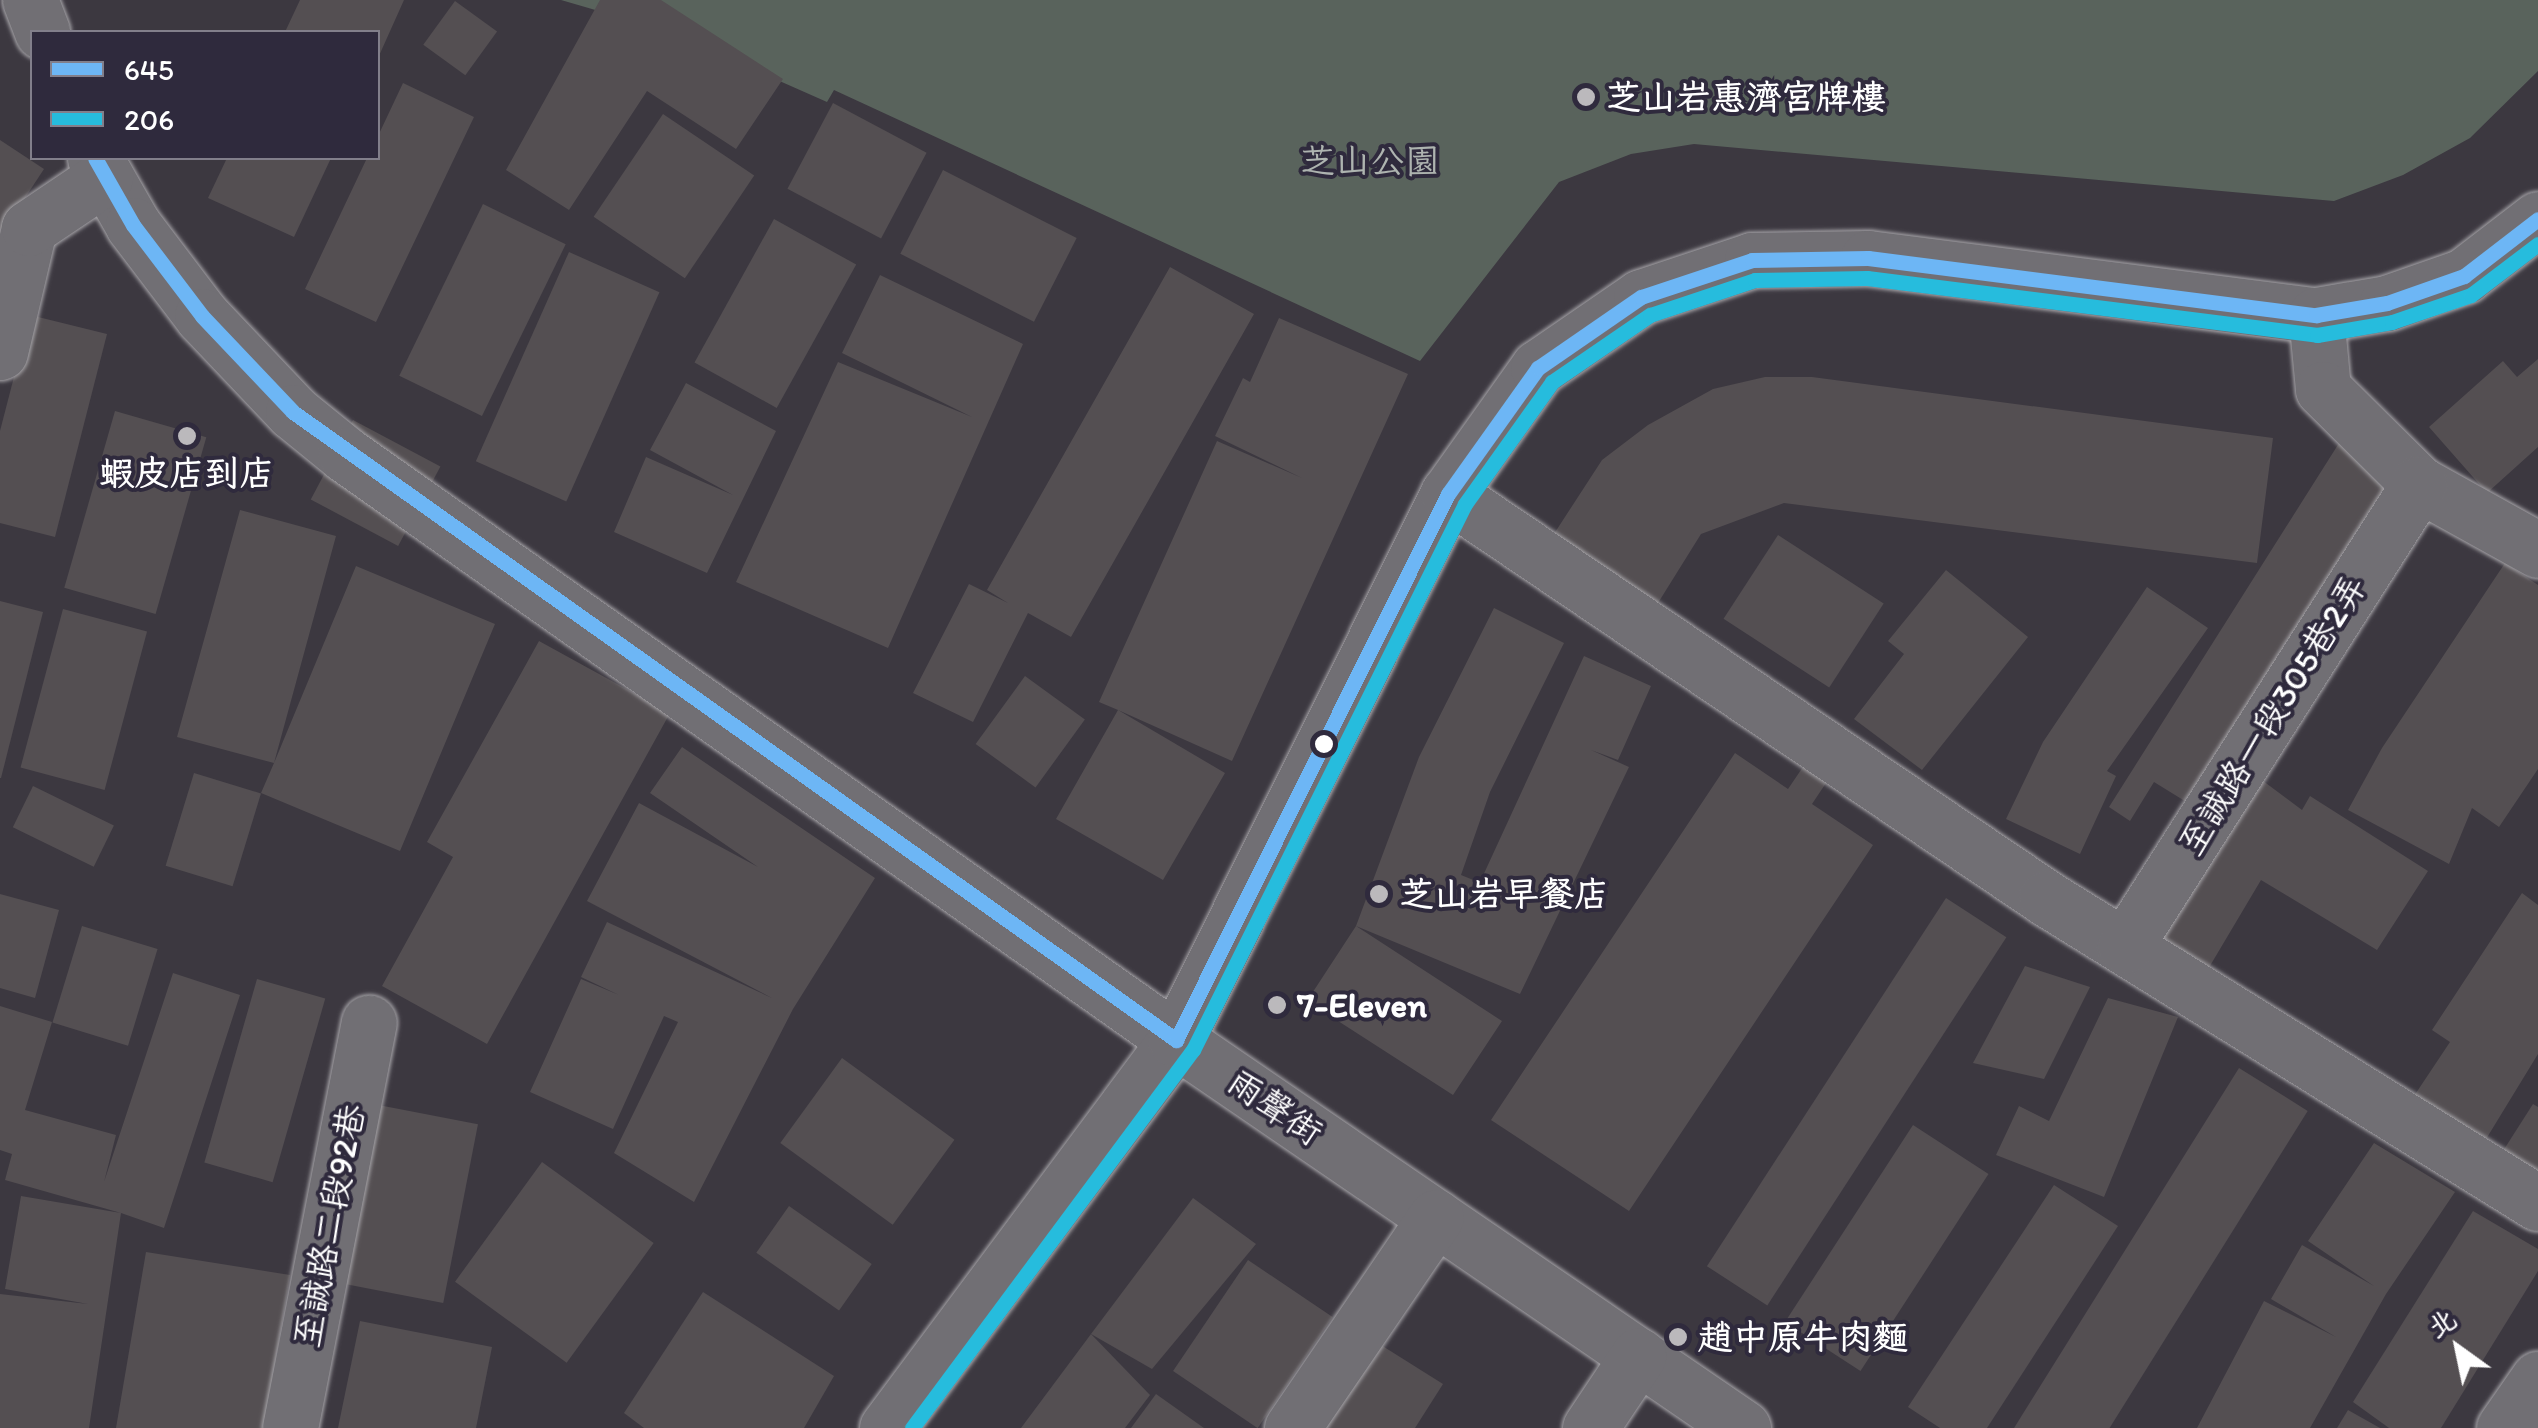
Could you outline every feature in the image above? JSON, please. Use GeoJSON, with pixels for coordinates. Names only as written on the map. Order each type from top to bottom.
{"type":"FeatureCollection","features":[{"type":"Feature","properties":{"kind":"street"},"geometry":{"type":"LineString","coordinates":[[30,0],[41,30]]}},
{"type":"Feature","properties":{"kind":"street"},"geometry":{"type":"LineString","coordinates":[[0,352],[29,228],[100,167]]}},
{"type":"Feature","properties":{"kind":"street","name":"雨聲街"},"geometry":{"type":"LineString","coordinates":[[100,167],[202,316],[293,412],[346,455],[1176,1040],[1743,1428]]}},
{"type":"Feature","properties":{"kind":"street"},"geometry":{"type":"LineString","coordinates":[[887,1428],[1176,1040],[1448,494],[1538,368],[1641,296],[1752,260],[1868,258],[2316,314],[2388,304],[2464,276],[2538,219]]}},
{"type":"Feature","properties":{"kind":"street"},"geometry":{"type":"LineString","coordinates":[[2316,314],[2323,389],[2419,484],[2538,550]]}},
{"type":"Feature","properties":{"kind":"street","name":"至誠路一段305巷2弄"},"geometry":{"type":"LineString","coordinates":[[2124,946],[2419,484]]}},
{"type":"Feature","properties":{"kind":"street"},"geometry":{"type":"LineString","coordinates":[[1448,494],[2124,946],[2538,1202]]}},
{"type":"Feature","properties":{"kind":"street","name":"至誠路二段92巷"},"geometry":{"type":"LineString","coordinates":[[290,1428],[369,1023]]}},
{"type":"Feature","properties":{"kind":"street"},"geometry":{"type":"LineString","coordinates":[[1292,1428],[1436,1217]]}},
{"type":"Feature","properties":{"kind":"street"},"geometry":{"type":"LineString","coordinates":[[1590,1428],[1638,1356]]}},
{"type":"Feature","properties":{"kind":"street"},"geometry":{"type":"LineString","coordinates":[[2504,1428],[2538,1379]]}},
{"type":"Feature","properties":{"kind":"green space","name":"芝山公園"},"geometry":{"type":"Polygon","coordinates":[[[561,0],[2538,0],[2538,71],[2470,138],[2403,175],[2334,201],[1694,144],[1631,154],[1559,182],[1420,361],[834,90],[827,102],[664,30],[561,0]]]}},
{"type":"Feature","properties":{"kind":"building"},"geometry":{"type":"Polygon","coordinates":[[[300,0],[404,0],[380,54],[380,30],[286,30],[300,0]]]}},
{"type":"Feature","properties":{"kind":"building"},"geometry":{"type":"Polygon","coordinates":[[[600,0],[661,0],[783,79],[736,149],[647,91],[569,210],[506,170],[600,0]]]}},
{"type":"Feature","properties":{"kind":"building"},"geometry":{"type":"Polygon","coordinates":[[[455,1],[497,32],[465,75],[423,45],[455,1]]]}},
{"type":"Feature","properties":{"kind":"building"},"geometry":{"type":"Polygon","coordinates":[[[403,83],[474,117],[376,322],[305,289],[366,160],[380,160],[380,132],[403,83]]]}},
{"type":"Feature","properties":{"kind":"building"},"geometry":{"type":"Polygon","coordinates":[[[833,103],[927,153],[881,238],[787,189],[833,103]]]}},
{"type":"Feature","properties":{"kind":"building"},"geometry":{"type":"Polygon","coordinates":[[[663,114],[754,176],[685,278],[594,217],[663,114]]]}},
{"type":"Feature","properties":{"kind":"building"},"geometry":{"type":"Polygon","coordinates":[[[0,140],[44,169],[0,236],[0,140]]]}},
{"type":"Feature","properties":{"kind":"building"},"geometry":{"type":"Polygon","coordinates":[[[226,160],[330,160],[294,237],[208,198],[226,160]]]}},
{"type":"Feature","properties":{"kind":"building"},"geometry":{"type":"Polygon","coordinates":[[[943,170],[1077,238],[1034,322],[900,254],[943,170]]]}},
{"type":"Feature","properties":{"kind":"building"},"geometry":{"type":"Polygon","coordinates":[[[483,204],[566,244],[482,416],[399,376],[483,204]]]}},
{"type":"Feature","properties":{"kind":"building"},"geometry":{"type":"Polygon","coordinates":[[[774,219],[856,265],[777,408],[694,362],[774,219]]]}},
{"type":"Feature","properties":{"kind":"building"},"geometry":{"type":"Polygon","coordinates":[[[569,252],[659,292],[566,501],[476,461],[569,252]]]}},
{"type":"Feature","properties":{"kind":"building"},"geometry":{"type":"Polygon","coordinates":[[[1170,267],[1254,314],[1071,637],[1028,613],[973,722],[913,693],[969,584],[1008,603],[987,590],[1170,267]]]}},
{"type":"Feature","properties":{"kind":"building"},"geometry":{"type":"Polygon","coordinates":[[[880,275],[1023,344],[888,648],[736,582],[838,362],[972,417],[842,353],[880,275]]]}},
{"type":"Feature","properties":{"kind":"building"},"geometry":{"type":"Polygon","coordinates":[[[30,315],[107,334],[55,537],[0,523],[0,431],[30,315]]]}},
{"type":"Feature","properties":{"kind":"building"},"geometry":{"type":"Polygon","coordinates":[[[1279,318],[1408,374],[1232,761],[1099,702],[1217,441],[1302,478],[1215,436],[1243,378],[1250,382],[1279,318]]]}},
{"type":"Feature","properties":{"kind":"building"},"geometry":{"type":"Polygon","coordinates":[[[2538,359],[2538,447],[2487,493],[2429,427],[2503,361],[2517,377],[2538,359]]]}},
{"type":"Feature","properties":{"kind":"building"},"geometry":{"type":"Polygon","coordinates":[[[1765,377],[1812,377],[2273,438],[2257,563],[1784,503],[1701,534],[1653,611],[1550,540],[1602,460],[1648,425],[1713,389],[1765,377]]]}},
{"type":"Feature","properties":{"kind":"building"},"geometry":{"type":"Polygon","coordinates":[[[686,383],[776,431],[707,573],[614,532],[646,457],[733,495],[650,450],[686,383]]]}},
{"type":"Feature","properties":{"kind":"building"},"geometry":{"type":"Polygon","coordinates":[[[115,411],[206,437],[156,614],[64,588],[115,411]]]}},
{"type":"Feature","properties":{"kind":"building"},"geometry":{"type":"Polygon","coordinates":[[[353,420],[440,466],[398,546],[311,499],[353,420]]]}},
{"type":"Feature","properties":{"kind":"building"},"geometry":{"type":"Polygon","coordinates":[[[2341,440],[2395,473],[2188,803],[2154,782],[2130,821],[2109,807],[2341,440]]]}},
{"type":"Feature","properties":{"kind":"building"},"geometry":{"type":"Polygon","coordinates":[[[240,510],[336,536],[274,763],[177,737],[240,510]]]}},
{"type":"Feature","properties":{"kind":"building"},"geometry":{"type":"Polygon","coordinates":[[[1778,535],[1884,604],[1829,687],[1724,619],[1778,535]]]}},
{"type":"Feature","properties":{"kind":"building"},"geometry":{"type":"Polygon","coordinates":[[[2505,563],[2538,585],[2538,769],[2499,827],[2472,808],[2449,864],[2348,810],[2382,748],[2505,563]]]}},
{"type":"Feature","properties":{"kind":"building"},"geometry":{"type":"Polygon","coordinates":[[[356,566],[495,624],[400,851],[261,793],[356,566]]]}},
{"type":"Feature","properties":{"kind":"building"},"geometry":{"type":"Polygon","coordinates":[[[1946,570],[2028,637],[1922,770],[1854,719],[1904,654],[1888,641],[1946,570]]]}},
{"type":"Feature","properties":{"kind":"building"},"geometry":{"type":"Polygon","coordinates":[[[2147,587],[2208,628],[2107,771],[2116,776],[2080,854],[2006,819],[2043,742],[2147,587]]]}},
{"type":"Feature","properties":{"kind":"building"},"geometry":{"type":"Polygon","coordinates":[[[0,601],[43,612],[1,778],[0,778],[0,601]]]}},
{"type":"Feature","properties":{"kind":"building"},"geometry":{"type":"Polygon","coordinates":[[[1494,608],[1564,643],[1490,792],[1461,875],[1513,896],[1481,880],[1584,656],[1651,686],[1618,760],[1591,750],[1629,767],[1520,994],[1356,926],[1419,757],[1494,608]]]}},
{"type":"Feature","properties":{"kind":"building"},"geometry":{"type":"Polygon","coordinates":[[[63,609],[147,632],[105,790],[21,767],[63,609]]]}},
{"type":"Feature","properties":{"kind":"building"},"geometry":{"type":"Polygon","coordinates":[[[539,641],[670,713],[487,1044],[382,986],[453,857],[427,842],[539,641]]]}},
{"type":"Feature","properties":{"kind":"building"},"geometry":{"type":"Polygon","coordinates":[[[1025,676],[1085,719],[1035,787],[976,744],[1025,676]]]}},
{"type":"Feature","properties":{"kind":"building"},"geometry":{"type":"Polygon","coordinates":[[[1118,710],[1225,773],[1163,880],[1056,819],[1118,710]]]}},
{"type":"Feature","properties":{"kind":"building"},"geometry":{"type":"Polygon","coordinates":[[[682,747],[875,878],[793,1009],[694,1202],[614,1153],[678,1022],[664,1016],[613,1129],[530,1092],[581,979],[619,995],[581,977],[607,922],[772,998],[587,901],[639,803],[758,867],[650,793],[682,747]]]}},
{"type":"Feature","properties":{"kind":"building"},"geometry":{"type":"Polygon","coordinates":[[[1735,753],[1788,789],[1805,764],[1828,780],[1812,804],[1873,845],[1629,1211],[1491,1120],[1735,753]]]}},
{"type":"Feature","properties":{"kind":"building"},"geometry":{"type":"Polygon","coordinates":[[[2247,769],[2302,810],[2310,796],[2428,871],[2377,950],[2261,880],[2201,981],[2142,946],[2247,769]]]}},
{"type":"Feature","properties":{"kind":"building"},"geometry":{"type":"Polygon","coordinates":[[[194,773],[261,793],[233,886],[166,866],[194,773]]]}},
{"type":"Feature","properties":{"kind":"building"},"geometry":{"type":"Polygon","coordinates":[[[33,786],[114,825],[94,867],[13,827],[33,786]]]}},
{"type":"Feature","properties":{"kind":"building"},"geometry":{"type":"Polygon","coordinates":[[[2522,893],[2538,905],[2538,1054],[2480,1149],[2410,1102],[2450,1042],[2432,1030],[2522,893]]]}},
{"type":"Feature","properties":{"kind":"building"},"geometry":{"type":"Polygon","coordinates":[[[0,894],[59,910],[35,998],[0,988],[0,894]]]}},
{"type":"Feature","properties":{"kind":"building"},"geometry":{"type":"Polygon","coordinates":[[[1946,898],[2006,937],[1767,1305],[1707,1266],[1946,898]]]}},
{"type":"Feature","properties":{"kind":"building"},"geometry":{"type":"Polygon","coordinates":[[[82,926],[158,949],[128,1046],[52,1023],[82,926]]]}},
{"type":"Feature","properties":{"kind":"building"},"geometry":{"type":"Polygon","coordinates":[[[1356,926],[1502,1021],[1453,1095],[1307,1001],[1356,926]]]}},
{"type":"Feature","properties":{"kind":"building"},"geometry":{"type":"Polygon","coordinates":[[[2025,966],[2090,987],[2044,1079],[1973,1063],[2025,966]]]}},
{"type":"Feature","properties":{"kind":"building"},"geometry":{"type":"Polygon","coordinates":[[[173,973],[240,995],[164,1228],[5,1180],[12,1154],[0,1150],[0,1006],[52,1022],[25,1110],[116,1135],[104,1182],[173,973]]]}},
{"type":"Feature","properties":{"kind":"building"},"geometry":{"type":"Polygon","coordinates":[[[257,979],[325,999],[273,1182],[204,1163],[257,979]]]}},
{"type":"Feature","properties":{"kind":"building"},"geometry":{"type":"Polygon","coordinates":[[[2108,998],[2178,1017],[2104,1197],[1996,1155],[2019,1106],[2049,1121],[2108,998]]]}},
{"type":"Feature","properties":{"kind":"building"},"geometry":{"type":"Polygon","coordinates":[[[842,1058],[954,1140],[893,1225],[780,1143],[842,1058]]]}},
{"type":"Feature","properties":{"kind":"building"},"geometry":{"type":"Polygon","coordinates":[[[2239,1068],[2308,1111],[2110,1428],[2014,1428],[2239,1068]]]}},
{"type":"Feature","properties":{"kind":"building"},"geometry":{"type":"Polygon","coordinates":[[[368,1103],[478,1124],[443,1303],[333,1282],[368,1103]]]}},
{"type":"Feature","properties":{"kind":"building"},"geometry":{"type":"Polygon","coordinates":[[[2533,1104],[2538,1107],[2538,1193],[2494,1165],[2533,1104]]]}},
{"type":"Feature","properties":{"kind":"building"},"geometry":{"type":"Polygon","coordinates":[[[1913,1125],[1988,1174],[1860,1371],[1785,1322],[1913,1125]]]}},
{"type":"Feature","properties":{"kind":"building"},"geometry":{"type":"Polygon","coordinates":[[[2374,1143],[2455,1192],[2386,1294],[2310,1428],[2197,1428],[2264,1301],[2336,1337],[2271,1299],[2302,1245],[2374,1286],[2308,1241],[2374,1143]]]}},
{"type":"Feature","properties":{"kind":"building"},"geometry":{"type":"Polygon","coordinates":[[[542,1162],[654,1243],[567,1363],[455,1282],[542,1162]]]}},
{"type":"Feature","properties":{"kind":"building"},"geometry":{"type":"Polygon","coordinates":[[[2054,1185],[2118,1226],[1987,1428],[1940,1428],[1908,1407],[2054,1185]]]}},
{"type":"Feature","properties":{"kind":"building"},"geometry":{"type":"Polygon","coordinates":[[[21,1196],[121,1213],[89,1428],[0,1428],[0,1294],[88,1304],[5,1289],[21,1196]]]}},
{"type":"Feature","properties":{"kind":"building"},"geometry":{"type":"Polygon","coordinates":[[[1193,1198],[1256,1244],[1152,1369],[1091,1334],[1193,1198]]]}},
{"type":"Feature","properties":{"kind":"building"},"geometry":{"type":"Polygon","coordinates":[[[789,1206],[872,1264],[839,1311],[756,1253],[789,1206]]]}},
{"type":"Feature","properties":{"kind":"building"},"geometry":{"type":"Polygon","coordinates":[[[2473,1211],[2538,1249],[2538,1271],[2441,1428],[2389,1428],[2353,1402],[2473,1211]]]}},
{"type":"Feature","properties":{"kind":"building"},"geometry":{"type":"Polygon","coordinates":[[[146,1252],[290,1275],[264,1428],[116,1428],[146,1252]]]}},
{"type":"Feature","properties":{"kind":"building"},"geometry":{"type":"Polygon","coordinates":[[[1248,1260],[1333,1317],[1258,1428],[1173,1371],[1248,1260]]]}},
{"type":"Feature","properties":{"kind":"building"},"geometry":{"type":"Polygon","coordinates":[[[703,1292],[834,1376],[804,1428],[644,1428],[624,1413],[703,1292]]]}},
{"type":"Feature","properties":{"kind":"building"},"geometry":{"type":"Polygon","coordinates":[[[360,1321],[492,1347],[476,1428],[338,1428],[360,1321]]]}},
{"type":"Feature","properties":{"kind":"building"},"geometry":{"type":"Polygon","coordinates":[[[1091,1334],[1150,1395],[1125,1428],[1021,1428],[1091,1334]]]}},
{"type":"Feature","properties":{"kind":"building"},"geometry":{"type":"Polygon","coordinates":[[[1365,1335],[1443,1384],[1415,1428],[1305,1428],[1365,1335]]]}},
{"type":"Feature","properties":{"kind":"building"},"geometry":{"type":"Polygon","coordinates":[[[1156,1394],[1204,1428],[1131,1428],[1156,1394]]]}},
{"type":"Feature","properties":{"kind":"building"},"geometry":{"type":"Polygon","coordinates":[[[2348,1410],[2380,1428],[2337,1428],[2348,1410]]]}},
{"type":"Feature","properties":{"kind":"transit line","name":"645"},"geometry":{"type":"LineString","coordinates":[[96,160],[133,225],[202,316],[293,412],[1176,1040]]}},
{"type":"Feature","properties":{"kind":"transit line","name":"645"},"geometry":{"type":"LineString","coordinates":[[1176,1040],[1448,494],[1538,368],[1641,297],[1752,260],[1868,258],[2316,315],[2387,303],[2464,276],[2538,219]]}},
{"type":"Feature","properties":{"kind":"transit line","name":"206"},"geometry":{"type":"LineString","coordinates":[[912,1428],[1193,1050],[1465,504],[1552,382],[1650,315],[1755,280],[1867,278],[2317,335],[2392,322],[2471,295],[2538,244]]}},
{"type":"Feature","properties":{"kind":"place","name":"芝山岩惠濟宮牌樓"},"geometry":{"type":"Point","coordinates":[1586,97]}},
{"type":"Feature","properties":{"kind":"place","name":"蝦皮店到店"},"geometry":{"type":"Point","coordinates":[187,436]}},
{"type":"Feature","properties":{"kind":"place","name":"芝山岩早餐店"},"geometry":{"type":"Point","coordinates":[1379,894]}},
{"type":"Feature","properties":{"kind":"place","name":"7-Eleven"},"geometry":{"type":"Point","coordinates":[1277,1005]}},
{"type":"Feature","properties":{"kind":"place","name":"趙中原牛肉麵"},"geometry":{"type":"Point","coordinates":[1678,1337]}}]}
